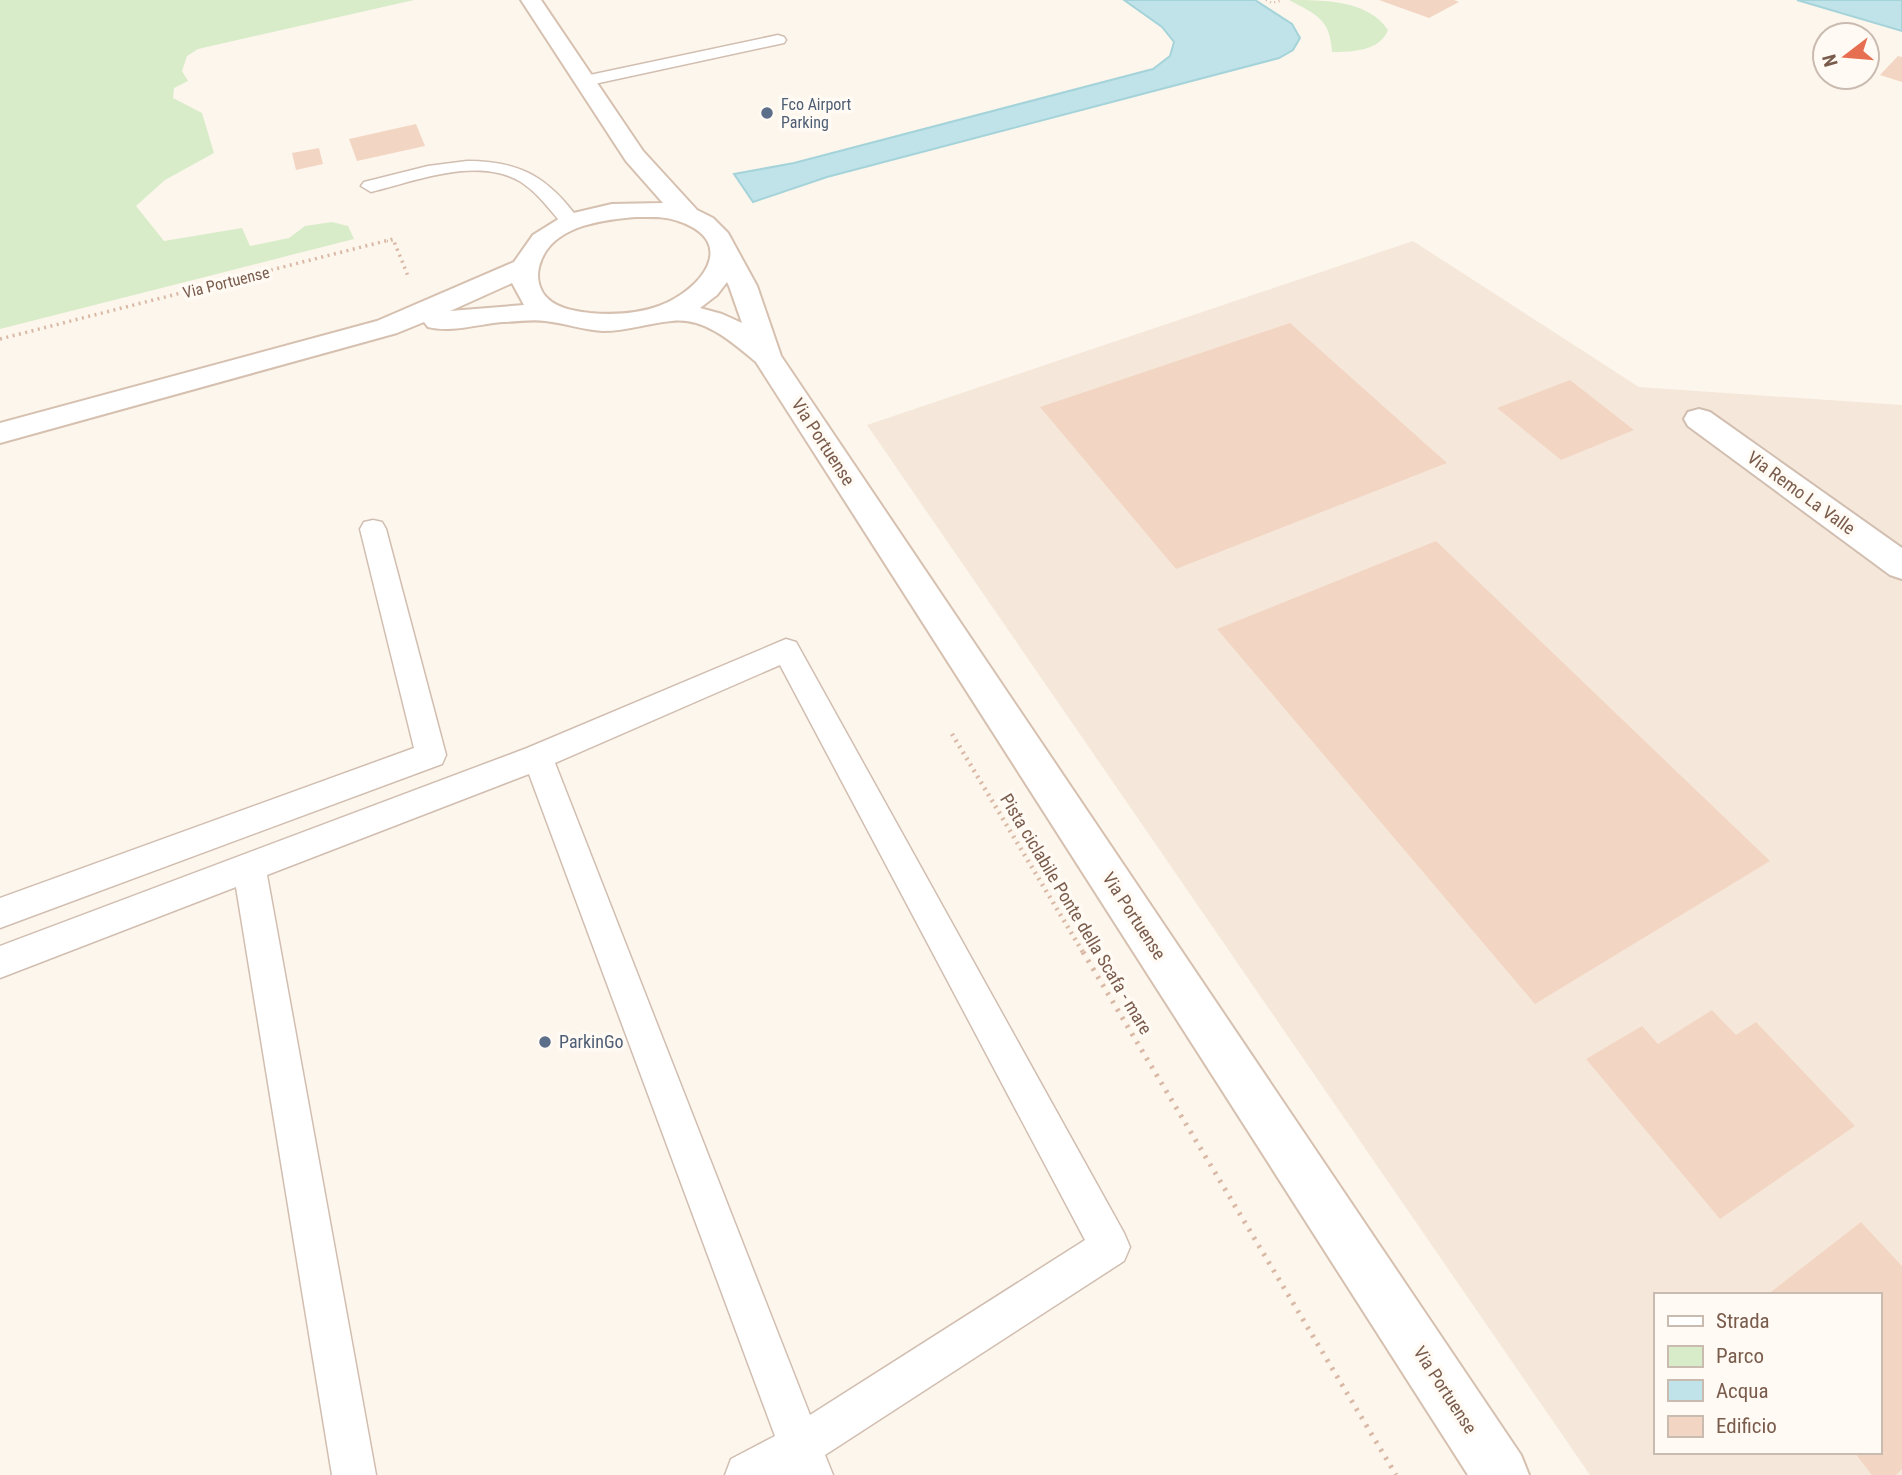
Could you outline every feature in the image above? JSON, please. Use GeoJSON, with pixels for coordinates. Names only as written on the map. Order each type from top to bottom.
{"type":"FeatureCollection","features":[{"type":"Feature","properties":{"kind":"street"},"geometry":{"type":"LineString","coordinates":[[531,0],[634,156],[688,216]]}},
{"type":"Feature","properties":{"kind":"street"},"geometry":{"type":"LineString","coordinates":[[608,212],[621,200],[630,178],[634,156]]}},
{"type":"Feature","properties":{"kind":"street"},"geometry":{"type":"LineString","coordinates":[[387,327],[481,315],[550,312],[576,320],[606,323],[639,320],[670,312],[694,300],[712,285],[722,268],[725,252],[713,231],[688,216],[664,210],[608,212],[570,221],[544,239],[531,253],[524,267],[523,282],[532,298],[550,312]]}},
{"type":"Feature","properties":{"kind":"street","name":"Via Portuense"},"geometry":{"type":"LineString","coordinates":[[725,252],[743,286],[766,356],[1501,1475]]}},
{"type":"Feature","properties":{"kind":"street"},"geometry":{"type":"LineString","coordinates":[[0,433],[387,327],[524,267]]}},
{"type":"Feature","properties":{"kind":"street","name":"Via Portuense"},"geometry":{"type":"LineString","coordinates":[[670,312],[698,314],[722,322],[766,356]]}},
{"type":"Feature","properties":{"kind":"street","name":"Via Remo La Valle"},"geometry":{"type":"LineString","coordinates":[[1699,419],[1902,566]]}},
{"type":"Feature","properties":{"kind":"lane"},"geometry":{"type":"LineString","coordinates":[[586,81],[778,40]]}},
{"type":"Feature","properties":{"kind":"lane"},"geometry":{"type":"LineString","coordinates":[[371,186],[449,168],[486,167],[524,176],[544,191],[570,221]]}},
{"type":"Feature","properties":{"kind":"lane"},"geometry":{"type":"LineString","coordinates":[[0,913],[431,755],[373,529]]}},
{"type":"Feature","properties":{"kind":"lane"},"geometry":{"type":"LineString","coordinates":[[0,961],[538,757],[786,650],[1110,1247],[805,1461],[747,1475]]}},
{"type":"Feature","properties":{"kind":"lane"},"geometry":{"type":"LineString","coordinates":[[538,757],[805,1461]]}},
{"type":"Feature","properties":{"kind":"lane"},"geometry":{"type":"LineString","coordinates":[[249,867],[354,1475]]}},
{"type":"Feature","properties":{"kind":"path"},"geometry":{"type":"LineString","coordinates":[[1266,0],[1272,3],[1283,0]]}},
{"type":"Feature","properties":{"kind":"path","name":"Via Portuense"},"geometry":{"type":"LineString","coordinates":[[0,339],[393,239],[412,285]]}},
{"type":"Feature","properties":{"kind":"path","name":"Pista ciclabile Ponte della Scafa - mare"},"geometry":{"type":"LineString","coordinates":[[947,724],[1396,1475]]}},
{"type":"Feature","properties":{"kind":"shaded area"},"geometry":{"type":"Polygon","coordinates":[[[1413,241],[1639,387],[1902,405],[1902,1475],[1590,1475],[867,425],[1413,241]]]}},
{"type":"Feature","properties":{"kind":"green space"},"geometry":{"type":"Polygon","coordinates":[[[0,0],[414,0],[198,49],[187,56],[182,71],[188,81],[174,88],[173,98],[202,113],[214,153],[165,180],[136,206],[164,241],[242,228],[250,246],[289,238],[305,226],[332,222],[348,226],[354,239],[0,329],[0,0]]]}},
{"type":"Feature","properties":{"kind":"green space"},"geometry":{"type":"Polygon","coordinates":[[[1289,0],[1316,0],[1357,7],[1379,20],[1388,30],[1379,42],[1372,46],[1356,51],[1332,52],[1325,25],[1289,0]]]}},
{"type":"Feature","properties":{"kind":"water"},"geometry":{"type":"Polygon","coordinates":[[[1124,0],[1255,0],[1292,24],[1300,38],[1293,50],[1279,58],[827,177],[753,202],[734,174],[794,163],[1153,69],[1170,56],[1174,42],[1162,27],[1124,0]]]}},
{"type":"Feature","properties":{"kind":"water"},"geometry":{"type":"Polygon","coordinates":[[[1797,0],[1902,0],[1902,31],[1881,25],[1881,21],[1868,21],[1797,0]]]}},
{"type":"Feature","properties":{"kind":"building"},"geometry":{"type":"Polygon","coordinates":[[[1379,0],[1454,0],[1459,2],[1429,18],[1379,0]]]}},
{"type":"Feature","properties":{"kind":"building"},"geometry":{"type":"Polygon","coordinates":[[[1898,56],[1902,57],[1902,82],[1881,74],[1898,56]]]}},
{"type":"Feature","properties":{"kind":"building"},"geometry":{"type":"Polygon","coordinates":[[[416,124],[425,146],[357,161],[349,139],[416,124]]]}},
{"type":"Feature","properties":{"kind":"building"},"geometry":{"type":"Polygon","coordinates":[[[319,148],[323,164],[296,170],[292,153],[319,148]]]}},
{"type":"Feature","properties":{"kind":"building"},"geometry":{"type":"Polygon","coordinates":[[[1290,323],[1447,463],[1176,569],[1040,407],[1290,323]]]}},
{"type":"Feature","properties":{"kind":"building"},"geometry":{"type":"Polygon","coordinates":[[[1570,380],[1634,430],[1561,460],[1497,408],[1570,380]]]}},
{"type":"Feature","properties":{"kind":"building"},"geometry":{"type":"Polygon","coordinates":[[[1436,541],[1770,861],[1535,1004],[1217,629],[1436,541]]]}},
{"type":"Feature","properties":{"kind":"building"},"geometry":{"type":"Polygon","coordinates":[[[1712,1010],[1736,1035],[1756,1022],[1855,1126],[1720,1219],[1586,1059],[1642,1026],[1658,1044],[1712,1010]]]}},
{"type":"Feature","properties":{"kind":"building"},"geometry":{"type":"Polygon","coordinates":[[[1861,1222],[1902,1266],[1902,1469],[1896,1475],[1872,1475],[1856,1454],[1881,1454],[1881,1293],[1770,1293],[1861,1222]]]}},
{"type":"Feature","properties":{"kind":"place","name":"Fco Airport Parking"},"geometry":{"type":"Point","coordinates":[767,113]}},
{"type":"Feature","properties":{"kind":"place","name":"ParkinGo"},"geometry":{"type":"Point","coordinates":[545,1042]}}]}
